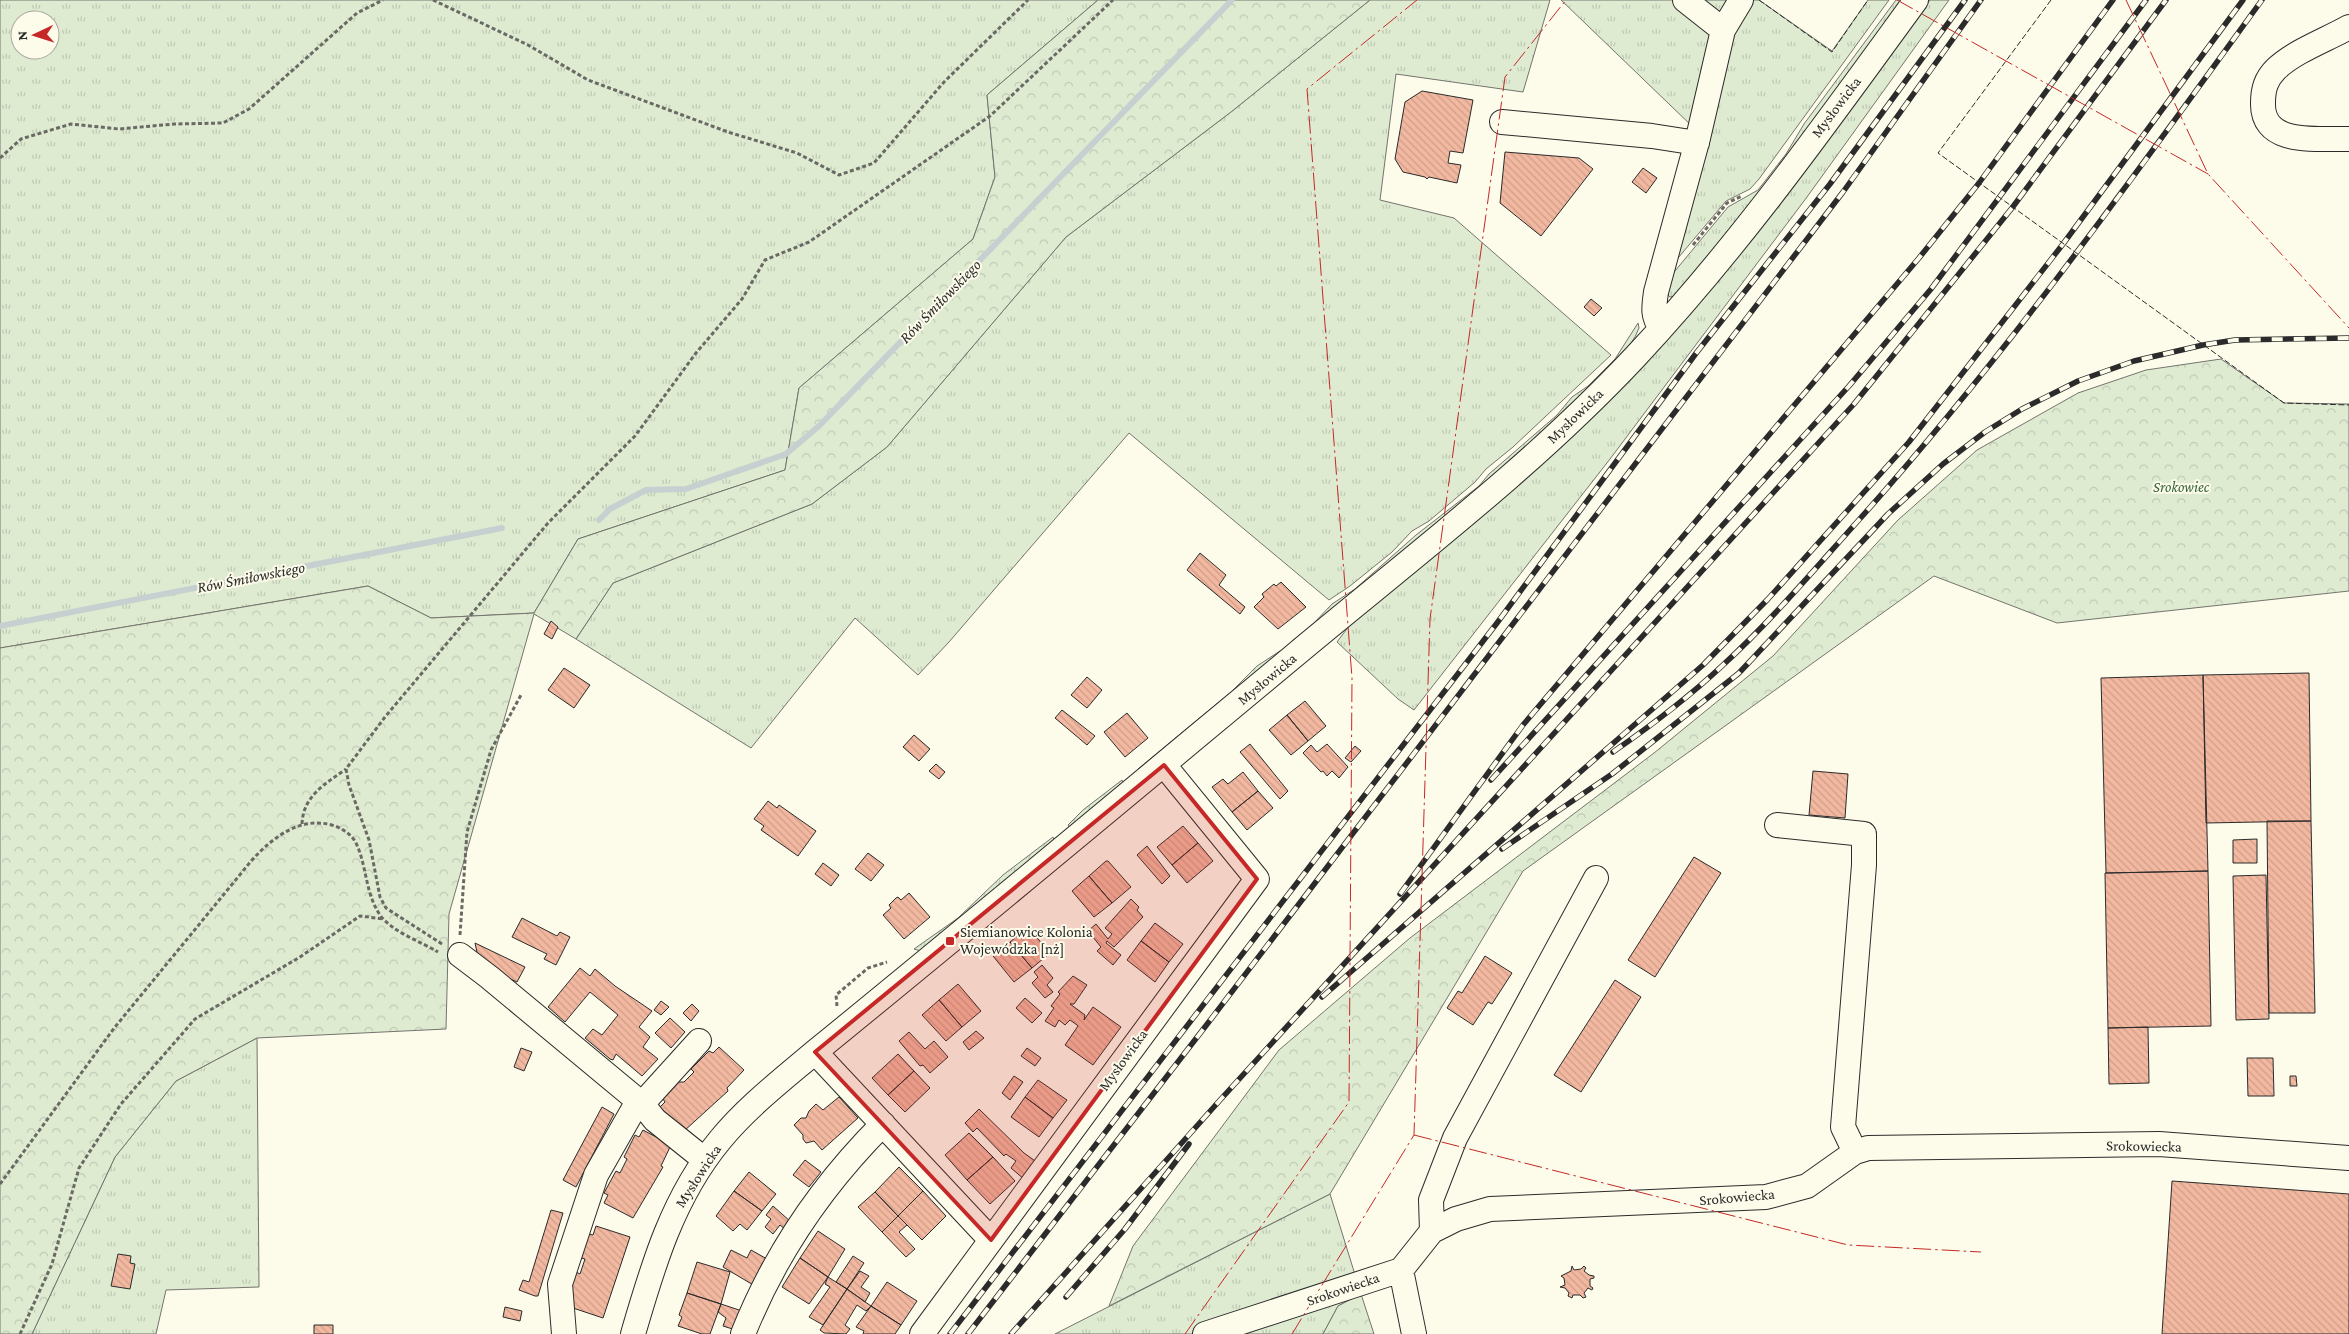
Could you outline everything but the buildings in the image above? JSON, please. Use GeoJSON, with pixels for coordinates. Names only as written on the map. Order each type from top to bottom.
{"type":"FeatureCollection","features":[{"type":"Feature","properties":{"kind":"street"},"geometry":{"type":"LineString","coordinates":[[1685,0],[1723,30]]}},
{"type":"Feature","properties":{"kind":"street"},"geometry":{"type":"LineString","coordinates":[[1661,328],[1654,319],[1653,313],[1656,292],[1697,143],[1723,30],[1740,0]]}},
{"type":"Feature","properties":{"kind":"street","name":"Mysłowicka"},"geometry":{"type":"LineString","coordinates":[[633,1334],[651,1271],[671,1220],[705,1160],[742,1116],[815,1052],[1506,480],[1584,408],[1661,328],[1761,206],[1916,0]]}},
{"type":"Feature","properties":{"kind":"street"},"geometry":{"type":"LineString","coordinates":[[2349,27],[2277,68],[2268,79],[2263,91],[2263,113],[2270,126],[2287,137],[2349,139]]}},
{"type":"Feature","properties":{"kind":"street"},"geometry":{"type":"LineString","coordinates":[[1502,122],[1652,136],[1697,143]]}},
{"type":"Feature","properties":{"kind":"street","name":"Mysłowicka"},"geometry":{"type":"LineString","coordinates":[[922,1334],[1257,879],[1164,764]]}},
{"type":"Feature","properties":{"kind":"street"},"geometry":{"type":"LineString","coordinates":[[1777,826],[1864,834],[1864,865],[1843,1127],[1855,1152]]}},
{"type":"Feature","properties":{"kind":"street"},"geometry":{"type":"LineString","coordinates":[[1432,1231],[1431,1200],[1455,1138],[1596,878]]}},
{"type":"Feature","properties":{"kind":"street"},"geometry":{"type":"LineString","coordinates":[[453,956],[489,977],[637,1107],[705,1160]]}},
{"type":"Feature","properties":{"kind":"street"},"geometry":{"type":"LineString","coordinates":[[564,1334],[560,1284],[592,1186],[637,1107],[699,1041]]}},
{"type":"Feature","properties":{"kind":"street"},"geometry":{"type":"LineString","coordinates":[[815,1052],[991,1240]]}},
{"type":"Feature","properties":{"kind":"street"},"geometry":{"type":"LineString","coordinates":[[743,1334],[758,1294],[821,1193],[846,1162],[882,1124]]}},
{"type":"Feature","properties":{"kind":"street","name":"Srokowiecka"},"geometry":{"type":"LineString","coordinates":[[1205,1334],[1401,1270],[1432,1231],[1456,1219],[1490,1210],[1766,1198],[1807,1186],[1855,1152],[1868,1148],[2159,1144],[2349,1158]]}},
{"type":"Feature","properties":{"kind":"street"},"geometry":{"type":"LineString","coordinates":[[1401,1270],[1414,1334]]}},
{"type":"Feature","properties":{"kind":"path"},"geometry":{"type":"LineString","coordinates":[[0,158],[21,139],[71,124],[119,129],[174,124],[223,123],[249,109],[357,13],[383,0]]}},
{"type":"Feature","properties":{"kind":"path"},"geometry":{"type":"LineString","coordinates":[[433,0],[528,45],[588,80],[709,125],[797,153],[838,175],[874,163],[944,82],[1028,0]]}},
{"type":"Feature","properties":{"kind":"path"},"geometry":{"type":"LineString","coordinates":[[302,824],[303,810],[320,787],[346,769],[385,717],[548,523],[635,436],[696,353],[742,299],[765,260],[809,242],[990,116],[1112,0]]}},
{"type":"Feature","properties":{"kind":"path"},"geometry":{"type":"LineString","coordinates":[[1690,249],[1727,203],[1748,193]]}},
{"type":"Feature","properties":{"kind":"path"},"geometry":{"type":"LineString","coordinates":[[453,956],[460,924],[467,832],[491,750],[521,695]]}},
{"type":"Feature","properties":{"kind":"path"},"geometry":{"type":"LineString","coordinates":[[346,769],[349,785],[369,840],[380,897],[386,908],[453,956]]}},
{"type":"Feature","properties":{"kind":"path"},"geometry":{"type":"LineString","coordinates":[[0,1184],[115,1027],[252,860],[270,842],[302,824],[317,822],[332,825],[345,831],[354,840],[370,896],[384,919]]}},
{"type":"Feature","properties":{"kind":"path"},"geometry":{"type":"LineString","coordinates":[[20,1334],[52,1264],[79,1168],[121,1104],[195,1020],[300,957],[360,916],[384,919],[453,956]]}},
{"type":"Feature","properties":{"kind":"path"},"geometry":{"type":"LineString","coordinates":[[837,1006],[836,995],[868,968],[891,962]]}},
{"type":"Feature","properties":{"kind":"highlighted area"},"geometry":{"type":"Polygon","coordinates":[[[1164,765],[1257,879],[991,1240],[815,1052],[1164,765]]]}},
{"type":"Feature","properties":{"kind":"green space"},"geometry":{"type":"Polygon","coordinates":[[[0,0],[1098,0],[987,95],[995,177],[973,239],[799,388],[785,470],[578,539],[534,613],[431,618],[368,586],[0,648],[0,0]]]}},
{"type":"Feature","properties":{"kind":"green space"},"geometry":{"type":"Polygon","coordinates":[[[1098,0],[1370,0],[1231,112],[1066,237],[887,447],[812,504],[613,583],[576,639],[534,614],[449,914],[446,1029],[257,1038],[176,1081],[115,1157],[32,1334],[0,1334],[0,648],[368,586],[431,618],[534,613],[578,539],[785,470],[799,388],[973,239],[995,177],[987,95],[1098,0]]]}},
{"type":"Feature","properties":{"kind":"green space"},"geometry":{"type":"Polygon","coordinates":[[[1370,0],[1550,0],[1523,92],[1396,74],[1380,200],[1454,218],[1611,355],[1513,447],[1486,469],[1475,482],[1429,521],[1412,531],[1392,552],[1350,586],[1329,600],[1129,433],[949,642],[918,675],[855,618],[751,748],[576,639],[613,583],[812,504],[887,447],[1066,237],[1231,112],[1370,0]]]}},
{"type":"Feature","properties":{"kind":"green space"},"geometry":{"type":"Polygon","coordinates":[[[1561,0],[1759,0],[1832,51],[1868,0],[1889,0],[1759,179],[1750,189],[1726,201],[1673,264],[1695,129],[1561,0]]]}},
{"type":"Feature","properties":{"kind":"green space"},"geometry":{"type":"Polygon","coordinates":[[[1896,0],[1903,0],[1774,173],[1675,296],[1670,297],[1668,295],[1670,277],[1728,207],[1758,190],[1786,154],[1804,124],[1896,0]]]}},
{"type":"Feature","properties":{"kind":"green space"},"geometry":{"type":"Polygon","coordinates":[[[1930,0],[1949,0],[1807,197],[1610,459],[1414,710],[1398,699],[1337,642],[1349,626],[1525,478],[1865,87],[1930,0]]]}},
{"type":"Feature","properties":{"kind":"green space"},"geometry":{"type":"Polygon","coordinates":[[[1638,323],[1639,328],[1625,352],[1556,420],[1483,486],[1408,549],[1294,643],[1291,642],[1313,624],[1332,604],[1355,589],[1416,535],[1479,486],[1489,474],[1557,415],[1572,397],[1588,386],[1615,359],[1638,323]]]}},
{"type":"Feature","properties":{"kind":"green space","name":"Srokowiec"},"geometry":{"type":"Polygon","coordinates":[[[2221,359],[2284,403],[2349,404],[2349,591],[2057,623],[1934,576],[1523,871],[1330,1194],[1109,1306],[1133,1246],[1279,1050],[1410,938],[1654,753],[1773,656],[1898,520],[1977,450],[2078,393],[2146,370],[2221,359]]]}},
{"type":"Feature","properties":{"kind":"green space"},"geometry":{"type":"Polygon","coordinates":[[[1280,651],[1280,654],[1138,769],[1231,692],[1257,666],[1280,651]]]}},
{"type":"Feature","properties":{"kind":"green space"},"geometry":{"type":"Polygon","coordinates":[[[1122,780],[1123,784],[1070,828],[1068,825],[1083,810],[1122,780]]]}},
{"type":"Feature","properties":{"kind":"green space"},"geometry":{"type":"Polygon","coordinates":[[[1053,837],[1054,840],[921,951],[914,949],[958,918],[1003,875],[1053,837]]]}},
{"type":"Feature","properties":{"kind":"green space"},"geometry":{"type":"Polygon","coordinates":[[[257,1038],[259,1287],[166,1290],[156,1334],[32,1334],[115,1157],[176,1081],[257,1038]]]}},
{"type":"Feature","properties":{"kind":"green space"},"geometry":{"type":"Polygon","coordinates":[[[1330,1194],[1361,1294],[1338,1306],[1323,1334],[1055,1334],[1330,1194]]]}},
{"type":"Feature","properties":{"kind":"green space"},"geometry":{"type":"Polygon","coordinates":[[[1361,1294],[1374,1334],[1323,1334],[1338,1306],[1361,1294]]]}},
{"type":"Feature","properties":{"kind":"waterway","name":"Rów Śmiłowskiego"},"geometry":{"type":"LineString","coordinates":[[599,520],[610,509],[646,490],[686,489],[786,454],[819,426],[1232,0]]}},
{"type":"Feature","properties":{"kind":"waterway","name":"Rów Śmiłowskiego"},"geometry":{"type":"LineString","coordinates":[[0,626],[502,528]]}},
{"type":"Feature","properties":{"kind":"railway"},"geometry":{"type":"LineString","coordinates":[[950,1334],[1497,623],[1697,352],[1830,184],[1965,0]]}},
{"type":"Feature","properties":{"kind":"railway"},"geometry":{"type":"LineString","coordinates":[[968,1334],[1843,192],[1981,0]]}},
{"type":"Feature","properties":{"kind":"railway"},"geometry":{"type":"LineString","coordinates":[[1400,894],[1523,725],[1919,258],[1979,183],[2113,0]]}},
{"type":"Feature","properties":{"kind":"railway"},"geometry":{"type":"LineString","coordinates":[[1491,780],[1849,386],[1931,289],[2146,0]]}},
{"type":"Feature","properties":{"kind":"railway"},"geometry":{"type":"LineString","coordinates":[[1011,1334],[1221,1099],[1854,404],[2012,208],[2166,0]]}},
{"type":"Feature","properties":{"kind":"railway"},"geometry":{"type":"LineString","coordinates":[[1322,997],[1703,665],[1768,599],[1909,442],[2063,244],[2243,0]]}},
{"type":"Feature","properties":{"kind":"railway"},"geometry":{"type":"LineString","coordinates":[[1613,752],[1684,699],[1741,648],[1792,595],[1911,460],[2066,267],[2262,0]]}},
{"type":"Feature","properties":{"kind":"railway"},"geometry":{"type":"LineString","coordinates":[[1502,849],[1612,774],[1739,673],[1888,514],[1943,464],[1985,432],[2022,409],[2078,381],[2134,361],[2203,345],[2235,340],[2349,338]]}},
{"type":"Feature","properties":{"kind":"railway"},"geometry":{"type":"LineString","coordinates":[[1066,1297],[1125,1229],[1189,1144]]}},
{"type":"Feature","properties":{"kind":"fence"},"geometry":{"type":"LineString","coordinates":[[1759,0],[1832,52],[1868,0]]}},
{"type":"Feature","properties":{"kind":"fence"},"geometry":{"type":"LineString","coordinates":[[2051,0],[1938,153],[2284,403],[2349,405]]}},
{"type":"Feature","properties":{"kind":"power"},"geometry":{"type":"LineString","coordinates":[[1185,1334],[1349,1102],[1352,678],[1307,89],[1417,0]]}},
{"type":"Feature","properties":{"kind":"power"},"geometry":{"type":"LineString","coordinates":[[1292,1334],[1414,1135],[1430,619],[1505,77],[1566,0]]}},
{"type":"Feature","properties":{"kind":"power"},"geometry":{"type":"LineString","coordinates":[[1897,0],[2208,174]]}},
{"type":"Feature","properties":{"kind":"power"},"geometry":{"type":"LineString","coordinates":[[2126,0],[2208,174],[2349,328]]}},
{"type":"Feature","properties":{"kind":"power"},"geometry":{"type":"LineString","coordinates":[[1414,1135],[1848,1245],[1981,1252]]}},
{"type":"Feature","properties":{"kind":"place","name":"Siemianowice Kolonia Wojewódzka [nż]"},"geometry":{"type":"Point","coordinates":[950,941]}}]}
